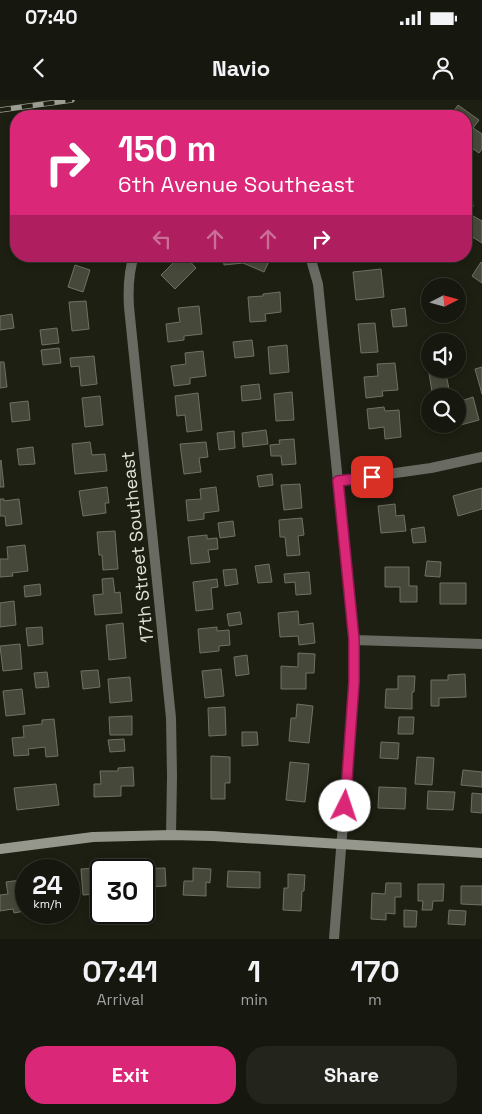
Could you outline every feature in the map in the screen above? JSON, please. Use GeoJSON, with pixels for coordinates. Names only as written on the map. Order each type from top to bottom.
{"type":"FeatureCollection","features":[{"type":"Feature","properties":{"kind":"street","name":"17th Street Southeast"},"geometry":{"type":"LineString","coordinates":[[132,262],[128,278],[129,308],[170,718],[171,834]]}},
{"type":"Feature","properties":{"kind":"street"},"geometry":{"type":"LineString","coordinates":[[312,262],[318,284],[354,640],[354,682],[334,939]]}},
{"type":"Feature","properties":{"kind":"street"},"geometry":{"type":"LineString","coordinates":[[338,481],[431,468],[482,456]]}},
{"type":"Feature","properties":{"kind":"street"},"geometry":{"type":"LineString","coordinates":[[354,640],[482,644]]}},
{"type":"Feature","properties":{"kind":"street"},"geometry":{"type":"LineString","coordinates":[[0,849],[93,837],[171,834],[482,854]]}},
{"type":"Feature","properties":{"kind":"building"},"geometry":{"type":"Polygon","coordinates":[[[458,105],[465,110],[454,110],[458,105]]]}},
{"type":"Feature","properties":{"kind":"building"},"geometry":{"type":"Polygon","coordinates":[[[472,115],[479,120],[473,128],[482,134],[482,149],[479,153],[472,148],[472,115]]]}},
{"type":"Feature","properties":{"kind":"building"},"geometry":{"type":"Polygon","coordinates":[[[473,216],[482,221],[482,243],[472,237],[473,216]]]}},
{"type":"Feature","properties":{"kind":"building"},"geometry":{"type":"Polygon","coordinates":[[[174,262],[190,262],[196,268],[175,289],[161,275],[174,262]]]}},
{"type":"Feature","properties":{"kind":"building"},"geometry":{"type":"Polygon","coordinates":[[[224,262],[269,262],[264,272],[243,263],[224,265],[224,262]]]}},
{"type":"Feature","properties":{"kind":"building"},"geometry":{"type":"Polygon","coordinates":[[[482,263],[482,283],[472,276],[482,263]]]}},
{"type":"Feature","properties":{"kind":"building"},"geometry":{"type":"Polygon","coordinates":[[[75,265],[90,270],[83,292],[68,287],[75,265]]]}},
{"type":"Feature","properties":{"kind":"building"},"geometry":{"type":"Polygon","coordinates":[[[381,269],[384,297],[356,300],[353,272],[381,269]]]}},
{"type":"Feature","properties":{"kind":"building"},"geometry":{"type":"Polygon","coordinates":[[[280,292],[281,312],[265,314],[266,321],[250,322],[248,297],[280,292]]]}},
{"type":"Feature","properties":{"kind":"building"},"geometry":{"type":"Polygon","coordinates":[[[86,301],[89,329],[72,331],[69,302],[86,301]]]}},
{"type":"Feature","properties":{"kind":"building"},"geometry":{"type":"Polygon","coordinates":[[[199,306],[202,334],[184,336],[184,340],[168,342],[166,324],[180,322],[178,308],[199,306]]]}},
{"type":"Feature","properties":{"kind":"building"},"geometry":{"type":"Polygon","coordinates":[[[405,308],[407,326],[393,327],[391,310],[405,308]]]}},
{"type":"Feature","properties":{"kind":"building"},"geometry":{"type":"Polygon","coordinates":[[[12,314],[14,328],[0,330],[0,316],[12,314]]]}},
{"type":"Feature","properties":{"kind":"building"},"geometry":{"type":"Polygon","coordinates":[[[375,323],[378,352],[361,353],[358,324],[375,323]]]}},
{"type":"Feature","properties":{"kind":"building"},"geometry":{"type":"Polygon","coordinates":[[[57,328],[59,343],[42,345],[40,330],[57,328]]]}},
{"type":"Feature","properties":{"kind":"building"},"geometry":{"type":"Polygon","coordinates":[[[252,340],[254,356],[235,358],[233,342],[252,340]]]}},
{"type":"Feature","properties":{"kind":"building"},"geometry":{"type":"Polygon","coordinates":[[[287,345],[289,372],[270,374],[268,347],[287,345]]]}},
{"type":"Feature","properties":{"kind":"building"},"geometry":{"type":"Polygon","coordinates":[[[59,348],[61,363],[43,365],[41,350],[59,348]]]}},
{"type":"Feature","properties":{"kind":"building"},"geometry":{"type":"Polygon","coordinates":[[[203,351],[206,376],[190,378],[190,384],[174,386],[171,366],[186,364],[185,353],[203,351]]]}},
{"type":"Feature","properties":{"kind":"building"},"geometry":{"type":"Polygon","coordinates":[[[94,356],[97,384],[81,386],[79,366],[71,367],[70,358],[94,356]]]}},
{"type":"Feature","properties":{"kind":"building"},"geometry":{"type":"Polygon","coordinates":[[[0,362],[4,362],[7,387],[0,388],[0,362]]]}},
{"type":"Feature","properties":{"kind":"building"},"geometry":{"type":"Polygon","coordinates":[[[395,363],[398,390],[382,391],[383,396],[366,398],[364,377],[378,376],[377,364],[395,363]]]}},
{"type":"Feature","properties":{"kind":"building"},"geometry":{"type":"Polygon","coordinates":[[[482,367],[482,394],[475,369],[482,367]]]}},
{"type":"Feature","properties":{"kind":"building"},"geometry":{"type":"Polygon","coordinates":[[[430,378],[447,378],[449,388],[431,388],[430,378]]]}},
{"type":"Feature","properties":{"kind":"building"},"geometry":{"type":"Polygon","coordinates":[[[259,384],[261,399],[242,401],[241,386],[259,384]]]}},
{"type":"Feature","properties":{"kind":"building"},"geometry":{"type":"Polygon","coordinates":[[[292,392],[294,420],[276,421],[274,394],[292,392]]]}},
{"type":"Feature","properties":{"kind":"building"},"geometry":{"type":"Polygon","coordinates":[[[198,393],[202,430],[187,432],[185,415],[177,416],[175,396],[198,393]]]}},
{"type":"Feature","properties":{"kind":"building"},"geometry":{"type":"Polygon","coordinates":[[[100,396],[103,425],[85,427],[82,398],[100,396]]]}},
{"type":"Feature","properties":{"kind":"building"},"geometry":{"type":"Polygon","coordinates":[[[473,397],[479,420],[466,424],[466,399],[473,397]]]}},
{"type":"Feature","properties":{"kind":"building"},"geometry":{"type":"Polygon","coordinates":[[[28,401],[30,420],[12,422],[10,403],[28,401]]]}},
{"type":"Feature","properties":{"kind":"building"},"geometry":{"type":"Polygon","coordinates":[[[384,407],[385,411],[399,410],[401,437],[385,439],[384,427],[369,429],[367,409],[384,407]]]}},
{"type":"Feature","properties":{"kind":"building"},"geometry":{"type":"Polygon","coordinates":[[[266,430],[268,444],[243,447],[242,433],[266,430]]]}},
{"type":"Feature","properties":{"kind":"building"},"geometry":{"type":"Polygon","coordinates":[[[234,431],[235,448],[219,450],[217,433],[234,431]]]}},
{"type":"Feature","properties":{"kind":"building"},"geometry":{"type":"Polygon","coordinates":[[[294,439],[296,464],[282,465],[281,456],[271,456],[270,445],[280,444],[279,440],[294,439]]]}},
{"type":"Feature","properties":{"kind":"building"},"geometry":{"type":"Polygon","coordinates":[[[90,442],[92,455],[105,454],[107,471],[75,474],[72,444],[90,442]]]}},
{"type":"Feature","properties":{"kind":"building"},"geometry":{"type":"Polygon","coordinates":[[[206,442],[208,457],[199,458],[201,472],[184,474],[180,444],[206,442]]]}},
{"type":"Feature","properties":{"kind":"building"},"geometry":{"type":"Polygon","coordinates":[[[33,447],[35,464],[19,465],[17,449],[33,447]]]}},
{"type":"Feature","properties":{"kind":"building"},"geometry":{"type":"Polygon","coordinates":[[[1,460],[4,487],[0,487],[1,460]]]}},
{"type":"Feature","properties":{"kind":"building"},"geometry":{"type":"Polygon","coordinates":[[[272,474],[273,485],[259,487],[257,476],[272,474]]]}},
{"type":"Feature","properties":{"kind":"building"},"geometry":{"type":"Polygon","coordinates":[[[300,484],[302,508],[284,510],[281,485],[300,484]]]}},
{"type":"Feature","properties":{"kind":"building"},"geometry":{"type":"Polygon","coordinates":[[[107,487],[109,503],[105,503],[106,513],[83,516],[79,491],[107,487]]]}},
{"type":"Feature","properties":{"kind":"building"},"geometry":{"type":"Polygon","coordinates":[[[216,487],[219,511],[204,513],[204,519],[188,521],[186,500],[201,499],[200,489],[216,487]]]}},
{"type":"Feature","properties":{"kind":"building"},"geometry":{"type":"Polygon","coordinates":[[[482,488],[482,509],[458,516],[453,496],[482,488]]]}},
{"type":"Feature","properties":{"kind":"building"},"geometry":{"type":"Polygon","coordinates":[[[0,499],[4,499],[4,501],[19,499],[22,524],[6,526],[5,516],[0,516],[0,499]]]}},
{"type":"Feature","properties":{"kind":"building"},"geometry":{"type":"Polygon","coordinates":[[[395,504],[396,516],[404,515],[406,531],[381,533],[378,506],[395,504]]]}},
{"type":"Feature","properties":{"kind":"building"},"geometry":{"type":"Polygon","coordinates":[[[302,518],[304,535],[298,536],[300,555],[287,556],[285,537],[280,537],[279,520],[302,518]]]}},
{"type":"Feature","properties":{"kind":"building"},"geometry":{"type":"Polygon","coordinates":[[[233,521],[235,536],[220,538],[218,523],[233,521]]]}},
{"type":"Feature","properties":{"kind":"building"},"geometry":{"type":"Polygon","coordinates":[[[424,527],[426,542],[413,543],[411,529],[424,527]]]}},
{"type":"Feature","properties":{"kind":"building"},"geometry":{"type":"Polygon","coordinates":[[[115,531],[118,569],[103,570],[102,555],[99,555],[97,532],[115,531]]]}},
{"type":"Feature","properties":{"kind":"building"},"geometry":{"type":"Polygon","coordinates":[[[207,535],[207,539],[217,538],[218,549],[208,550],[210,562],[191,564],[188,537],[207,535]]]}},
{"type":"Feature","properties":{"kind":"building"},"geometry":{"type":"Polygon","coordinates":[[[25,545],[28,571],[12,573],[13,576],[0,577],[0,559],[8,559],[7,547],[25,545]]]}},
{"type":"Feature","properties":{"kind":"building"},"geometry":{"type":"Polygon","coordinates":[[[427,561],[441,562],[440,577],[425,576],[427,561]]]}},
{"type":"Feature","properties":{"kind":"building"},"geometry":{"type":"Polygon","coordinates":[[[269,564],[272,582],[258,583],[255,566],[269,564]]]}},
{"type":"Feature","properties":{"kind":"building"},"geometry":{"type":"Polygon","coordinates":[[[385,567],[409,567],[409,586],[417,586],[417,602],[400,602],[400,587],[385,587],[385,567]]]}},
{"type":"Feature","properties":{"kind":"building"},"geometry":{"type":"Polygon","coordinates":[[[236,569],[238,584],[225,586],[223,570],[236,569]]]}},
{"type":"Feature","properties":{"kind":"building"},"geometry":{"type":"Polygon","coordinates":[[[309,572],[311,594],[296,595],[295,582],[285,583],[284,574],[309,572]]]}},
{"type":"Feature","properties":{"kind":"building"},"geometry":{"type":"Polygon","coordinates":[[[113,578],[115,593],[120,592],[122,613],[95,615],[93,595],[103,594],[102,579],[113,578]]]}},
{"type":"Feature","properties":{"kind":"building"},"geometry":{"type":"Polygon","coordinates":[[[217,579],[218,587],[211,588],[213,609],[196,611],[193,582],[217,579]]]}},
{"type":"Feature","properties":{"kind":"building"},"geometry":{"type":"Polygon","coordinates":[[[440,583],[466,583],[466,604],[440,604],[440,583]]]}},
{"type":"Feature","properties":{"kind":"building"},"geometry":{"type":"Polygon","coordinates":[[[40,584],[41,595],[25,597],[24,586],[40,584]]]}},
{"type":"Feature","properties":{"kind":"building"},"geometry":{"type":"Polygon","coordinates":[[[14,601],[16,625],[0,627],[0,603],[14,601]]]}},
{"type":"Feature","properties":{"kind":"building"},"geometry":{"type":"Polygon","coordinates":[[[298,611],[299,625],[313,623],[315,643],[299,645],[298,636],[280,637],[278,613],[298,611]]]}},
{"type":"Feature","properties":{"kind":"building"},"geometry":{"type":"Polygon","coordinates":[[[240,612],[242,624],[229,626],[227,614],[240,612]]]}},
{"type":"Feature","properties":{"kind":"building"},"geometry":{"type":"Polygon","coordinates":[[[123,623],[126,658],[109,660],[106,625],[123,623]]]}},
{"type":"Feature","properties":{"kind":"building"},"geometry":{"type":"Polygon","coordinates":[[[42,627],[43,644],[28,646],[26,628],[42,627]]]}},
{"type":"Feature","properties":{"kind":"building"},"geometry":{"type":"Polygon","coordinates":[[[217,627],[217,631],[229,630],[230,645],[219,646],[219,651],[200,653],[198,629],[217,627]]]}},
{"type":"Feature","properties":{"kind":"building"},"geometry":{"type":"Polygon","coordinates":[[[20,644],[22,669],[3,671],[0,646],[20,644]]]}},
{"type":"Feature","properties":{"kind":"building"},"geometry":{"type":"Polygon","coordinates":[[[298,653],[315,654],[314,673],[306,673],[306,689],[281,689],[281,666],[298,667],[298,653]]]}},
{"type":"Feature","properties":{"kind":"building"},"geometry":{"type":"Polygon","coordinates":[[[247,655],[249,674],[236,676],[234,657],[247,655]]]}},
{"type":"Feature","properties":{"kind":"building"},"geometry":{"type":"Polygon","coordinates":[[[221,669],[224,696],[205,698],[202,671],[221,669]]]}},
{"type":"Feature","properties":{"kind":"building"},"geometry":{"type":"Polygon","coordinates":[[[98,670],[100,687],[83,689],[81,671],[98,670]]]}},
{"type":"Feature","properties":{"kind":"building"},"geometry":{"type":"Polygon","coordinates":[[[47,672],[49,687],[36,688],[34,673],[47,672]]]}},
{"type":"Feature","properties":{"kind":"building"},"geometry":{"type":"Polygon","coordinates":[[[465,674],[466,697],[439,698],[439,706],[431,706],[431,680],[448,680],[448,675],[465,674]]]}},
{"type":"Feature","properties":{"kind":"building"},"geometry":{"type":"Polygon","coordinates":[[[398,676],[415,676],[414,692],[412,692],[412,709],[385,708],[386,689],[398,689],[398,676]]]}},
{"type":"Feature","properties":{"kind":"building"},"geometry":{"type":"Polygon","coordinates":[[[130,677],[132,701],[110,703],[108,679],[130,677]]]}},
{"type":"Feature","properties":{"kind":"building"},"geometry":{"type":"Polygon","coordinates":[[[22,689],[25,714],[6,716],[3,691],[22,689]]]}},
{"type":"Feature","properties":{"kind":"building"},"geometry":{"type":"Polygon","coordinates":[[[297,704],[313,706],[309,743],[289,741],[291,718],[296,718],[297,704]]]}},
{"type":"Feature","properties":{"kind":"building"},"geometry":{"type":"Polygon","coordinates":[[[225,707],[226,735],[209,736],[208,708],[225,707]]]}},
{"type":"Feature","properties":{"kind":"building"},"geometry":{"type":"Polygon","coordinates":[[[132,716],[132,735],[110,735],[109,717],[132,716]]]}},
{"type":"Feature","properties":{"kind":"building"},"geometry":{"type":"Polygon","coordinates":[[[399,717],[414,717],[413,734],[398,734],[399,717]]]}},
{"type":"Feature","properties":{"kind":"building"},"geometry":{"type":"Polygon","coordinates":[[[54,719],[58,756],[46,757],[45,747],[28,749],[29,755],[14,756],[12,738],[24,737],[23,726],[42,724],[42,720],[54,719]]]}},
{"type":"Feature","properties":{"kind":"building"},"geometry":{"type":"Polygon","coordinates":[[[242,732],[257,732],[258,745],[242,746],[242,732]]]}},
{"type":"Feature","properties":{"kind":"building"},"geometry":{"type":"Polygon","coordinates":[[[124,739],[125,751],[110,752],[108,740],[124,739]]]}},
{"type":"Feature","properties":{"kind":"building"},"geometry":{"type":"Polygon","coordinates":[[[381,742],[399,743],[398,759],[380,758],[381,742]]]}},
{"type":"Feature","properties":{"kind":"building"},"geometry":{"type":"Polygon","coordinates":[[[211,756],[230,757],[230,783],[225,783],[225,799],[211,799],[211,756]]]}},
{"type":"Feature","properties":{"kind":"building"},"geometry":{"type":"Polygon","coordinates":[[[417,757],[434,758],[432,785],[415,784],[417,757]]]}},
{"type":"Feature","properties":{"kind":"building"},"geometry":{"type":"Polygon","coordinates":[[[290,762],[309,764],[305,802],[286,800],[290,762]]]}},
{"type":"Feature","properties":{"kind":"building"},"geometry":{"type":"Polygon","coordinates":[[[133,767],[134,786],[121,786],[121,796],[94,797],[94,784],[101,784],[100,771],[118,771],[118,768],[133,767]]]}},
{"type":"Feature","properties":{"kind":"building"},"geometry":{"type":"Polygon","coordinates":[[[463,770],[482,772],[482,787],[461,785],[463,770]]]}},
{"type":"Feature","properties":{"kind":"building"},"geometry":{"type":"Polygon","coordinates":[[[56,784],[59,805],[17,810],[14,788],[56,784]]]}},
{"type":"Feature","properties":{"kind":"building"},"geometry":{"type":"Polygon","coordinates":[[[379,787],[406,788],[405,809],[378,808],[379,787]]]}},
{"type":"Feature","properties":{"kind":"building"},"geometry":{"type":"Polygon","coordinates":[[[428,791],[455,792],[453,810],[427,809],[428,791]]]}},
{"type":"Feature","properties":{"kind":"building"},"geometry":{"type":"Polygon","coordinates":[[[472,793],[482,794],[482,813],[471,812],[472,793]]]}},
{"type":"Feature","properties":{"kind":"building"},"geometry":{"type":"Polygon","coordinates":[[[90,868],[90,895],[83,895],[81,869],[90,868]]]}},
{"type":"Feature","properties":{"kind":"building"},"geometry":{"type":"Polygon","coordinates":[[[155,868],[165,868],[166,886],[155,886],[155,868]]]}},
{"type":"Feature","properties":{"kind":"building"},"geometry":{"type":"Polygon","coordinates":[[[193,868],[211,869],[210,883],[206,882],[206,896],[183,895],[184,881],[193,881],[193,868]]]}},
{"type":"Feature","properties":{"kind":"building"},"geometry":{"type":"Polygon","coordinates":[[[228,871],[260,872],[260,888],[227,887],[228,871]]]}},
{"type":"Feature","properties":{"kind":"building"},"geometry":{"type":"Polygon","coordinates":[[[288,874],[305,875],[301,911],[283,910],[284,888],[288,888],[288,874]]]}},
{"type":"Feature","properties":{"kind":"building"},"geometry":{"type":"Polygon","coordinates":[[[15,881],[15,913],[13,909],[0,911],[0,895],[8,894],[6,882],[15,881]]]}},
{"type":"Feature","properties":{"kind":"building"},"geometry":{"type":"Polygon","coordinates":[[[386,883],[401,883],[401,897],[395,897],[395,914],[386,913],[386,920],[371,919],[372,893],[385,894],[386,883]]]}},
{"type":"Feature","properties":{"kind":"building"},"geometry":{"type":"Polygon","coordinates":[[[418,884],[444,884],[443,901],[433,901],[432,910],[422,910],[423,901],[418,901],[418,884]]]}},
{"type":"Feature","properties":{"kind":"building"},"geometry":{"type":"Polygon","coordinates":[[[461,886],[482,886],[482,905],[461,904],[461,886]]]}},
{"type":"Feature","properties":{"kind":"building"},"geometry":{"type":"Polygon","coordinates":[[[404,910],[417,911],[416,927],[404,927],[404,910]]]}},
{"type":"Feature","properties":{"kind":"building"},"geometry":{"type":"Polygon","coordinates":[[[449,910],[466,911],[465,925],[448,924],[449,910]]]}},
{"type":"Feature","properties":{"kind":"railway"},"geometry":{"type":"LineString","coordinates":[[0,110],[72,100]]}},
{"type":"Feature","properties":{"kind":"route"},"geometry":{"type":"LineString","coordinates":[[345,806],[354,682],[354,640],[338,481],[372,477]]}}]}
